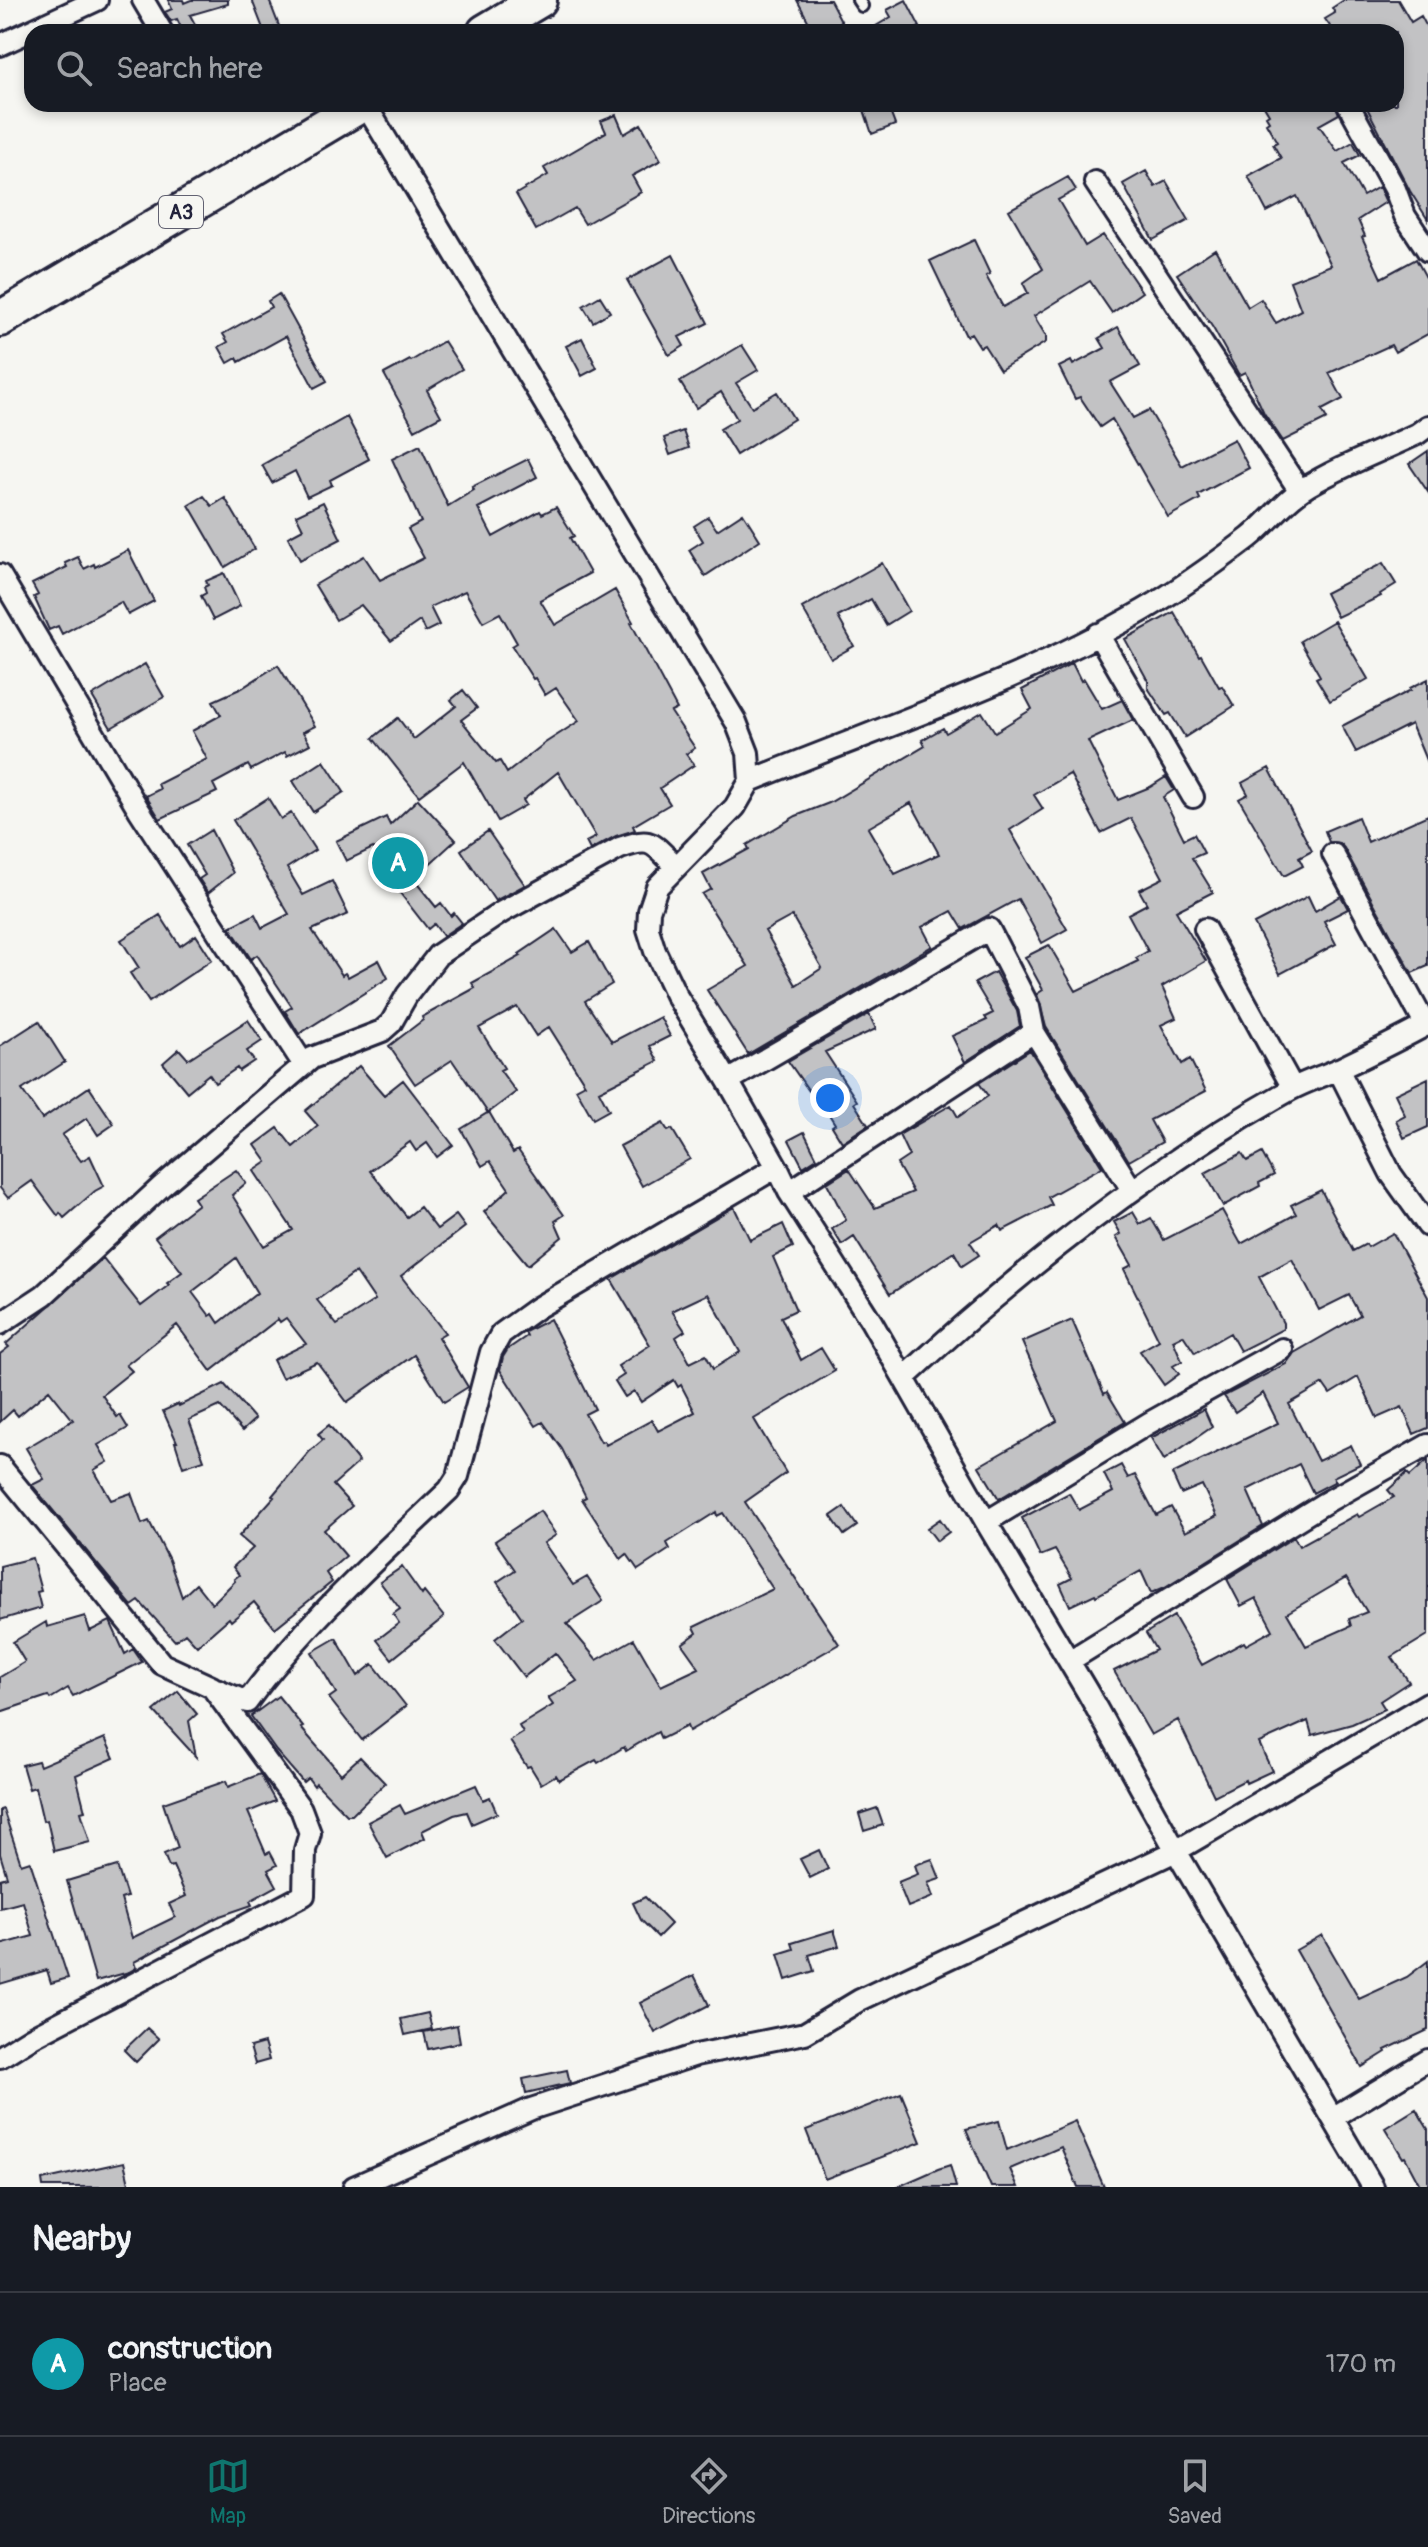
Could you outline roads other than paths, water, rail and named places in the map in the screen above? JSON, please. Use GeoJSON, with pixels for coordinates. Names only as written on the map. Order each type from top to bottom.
{"type":"FeatureCollection","features":[{"type":"Feature","properties":{"kind":"highway"},"geometry":{"type":"LineString","coordinates":[[498,24],[539,0]]}},
{"type":"Feature","properties":{"kind":"highway","name":"A3"},"geometry":{"type":"LineString","coordinates":[[0,319],[349,112]]}},
{"type":"Feature","properties":{"kind":"street"},"geometry":{"type":"LineString","coordinates":[[45,24],[97,0]]}},
{"type":"Feature","properties":{"kind":"street"},"geometry":{"type":"LineString","coordinates":[[143,0],[157,24]]}},
{"type":"Feature","properties":{"kind":"street"},"geometry":{"type":"LineString","coordinates":[[0,45],[24,34]]}},
{"type":"Feature","properties":{"kind":"street"},"geometry":{"type":"LineString","coordinates":[[368,112],[736,722],[748,753],[750,781],[735,807],[657,887],[649,911],[648,929],[676,995],[789,1192],[871,1321],[1373,2187]]}},
{"type":"Feature","properties":{"kind":"street"},"geometry":{"type":"LineString","coordinates":[[1352,112],[1395,189],[1405,216],[1428,251]]}},
{"type":"Feature","properties":{"kind":"street"},"geometry":{"type":"LineString","coordinates":[[1095,182],[1300,491]]}},
{"type":"Feature","properties":{"kind":"street"},"geometry":{"type":"LineString","coordinates":[[750,781],[1030,668],[1146,609],[1250,537],[1300,491],[1428,426]]}},
{"type":"Feature","properties":{"kind":"street"},"geometry":{"type":"LineString","coordinates":[[0,575],[139,810],[304,1065]]}},
{"type":"Feature","properties":{"kind":"street"},"geometry":{"type":"LineString","coordinates":[[1098,634],[1193,797]]}},
{"type":"Feature","properties":{"kind":"street"},"geometry":{"type":"LineString","coordinates":[[0,1324],[44,1295],[162,1186],[312,1058],[382,1031],[391,1023],[412,987],[438,955],[502,912],[620,848],[649,841],[676,866]]}},
{"type":"Feature","properties":{"kind":"street"},"geometry":{"type":"LineString","coordinates":[[904,1378],[979,1309],[1132,1190],[1293,1088],[1427,1025],[1333,854]]}},
{"type":"Feature","properties":{"kind":"street"},"geometry":{"type":"LineString","coordinates":[[728,1081],[989,929],[1029,1007],[1034,1032],[1132,1190]]}},
{"type":"Feature","properties":{"kind":"street"},"geometry":{"type":"LineString","coordinates":[[1205,929],[1293,1088]]}},
{"type":"Feature","properties":{"kind":"street"},"geometry":{"type":"LineString","coordinates":[[789,1192],[1034,1032]]}},
{"type":"Feature","properties":{"kind":"street"},"geometry":{"type":"LineString","coordinates":[[1338,1069],[1391,1174],[1428,1226]]}},
{"type":"Feature","properties":{"kind":"street"},"geometry":{"type":"LineString","coordinates":[[0,1466],[162,1664],[247,1702],[277,1661],[334,1599],[449,1490],[458,1476],[491,1352],[501,1334],[537,1308],[777,1167]]}},
{"type":"Feature","properties":{"kind":"street"},"geometry":{"type":"LineString","coordinates":[[986,1522],[1149,1423],[1282,1349]]}},
{"type":"Feature","properties":{"kind":"street"},"geometry":{"type":"LineString","coordinates":[[1069,1661],[1323,1504],[1428,1445]]}},
{"type":"Feature","properties":{"kind":"street"},"geometry":{"type":"LineString","coordinates":[[0,2057],[44,2030],[304,1895],[305,1850],[310,1833],[301,1809],[212,1687]]}},
{"type":"Feature","properties":{"kind":"street"},"geometry":{"type":"LineString","coordinates":[[354,2187],[531,2109],[696,2055],[805,2033],[860,2000],[1176,1851],[1428,1703]]}},
{"type":"Feature","properties":{"kind":"street"},"geometry":{"type":"LineString","coordinates":[[1334,2117],[1428,2060]]}},
{"type":"Feature","properties":{"kind":"place","name":"construction"},"geometry":{"type":"Point","coordinates":[398,863]}}]}
